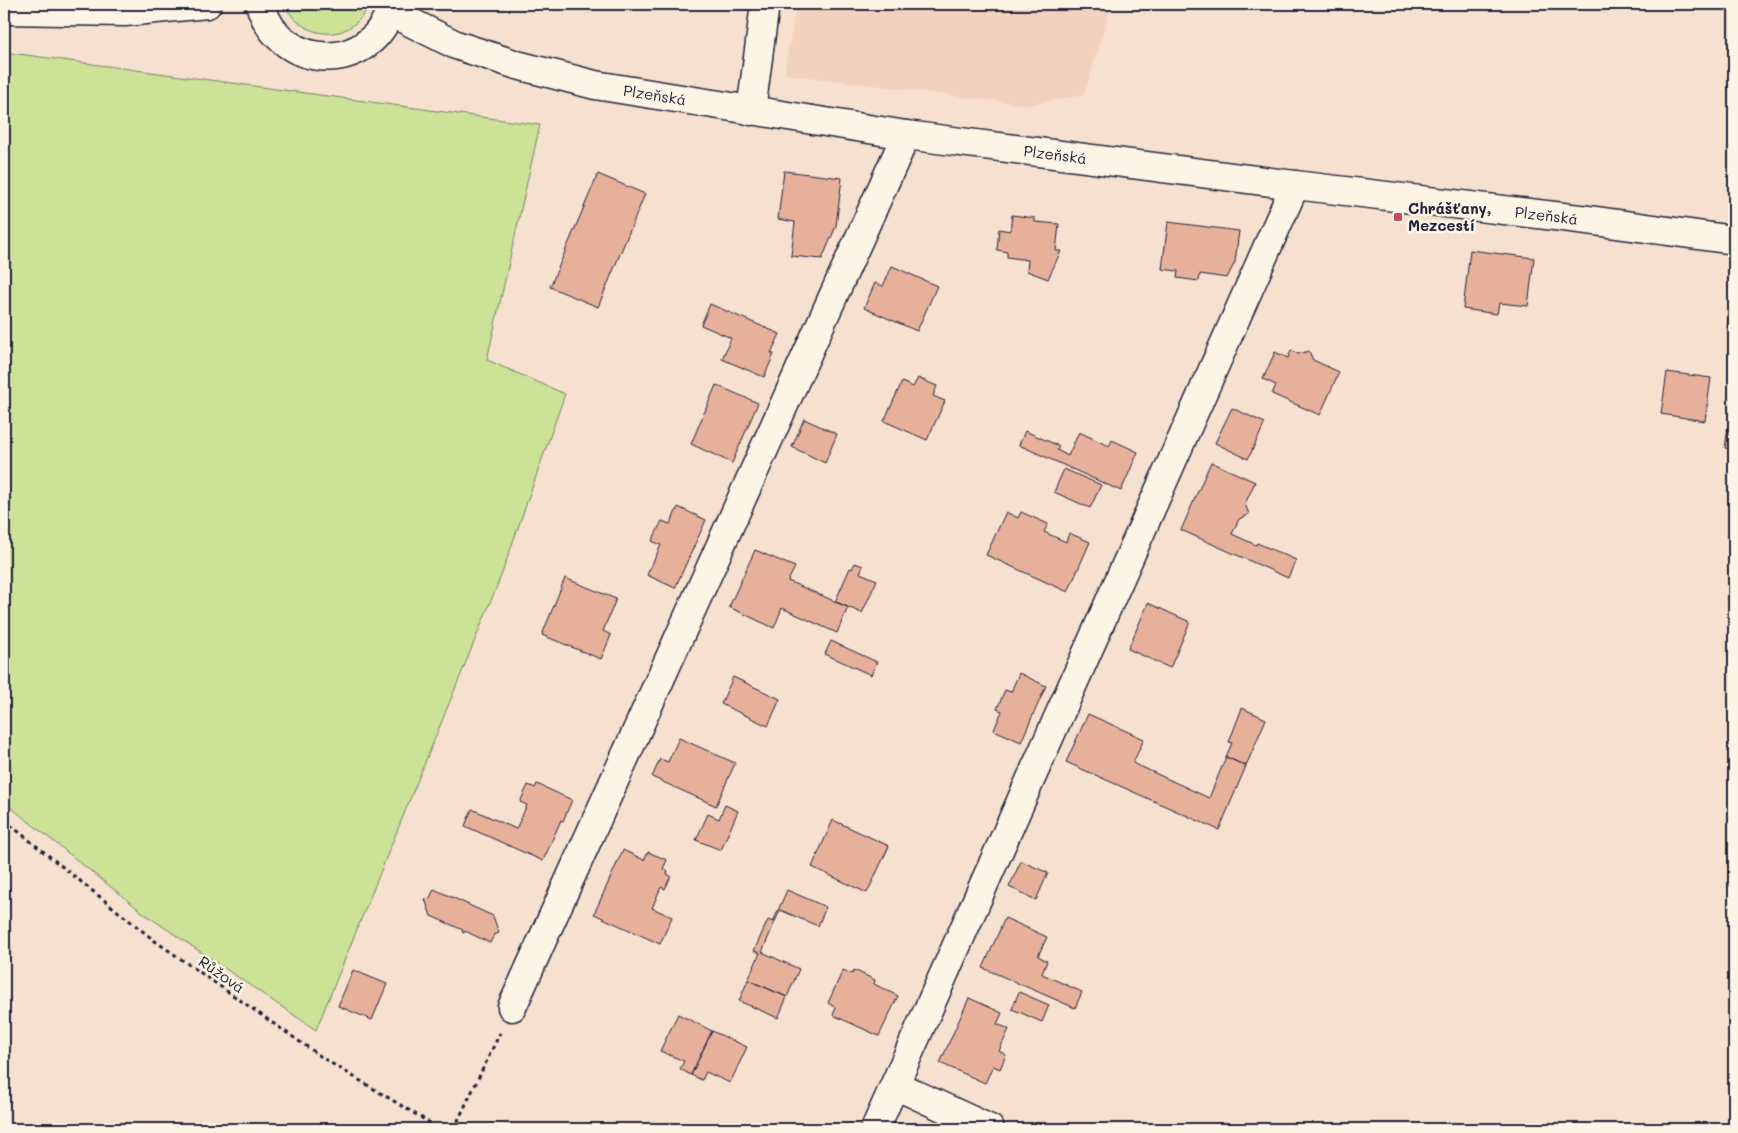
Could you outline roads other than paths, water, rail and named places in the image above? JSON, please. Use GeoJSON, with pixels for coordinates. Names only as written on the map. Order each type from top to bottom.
{"type":"FeatureCollection","features":[{"type":"Feature","properties":{"kind":"street"},"geometry":{"type":"LineString","coordinates":[[4,10],[125,12],[207,4]]}},
{"type":"Feature","properties":{"kind":"street","name":"Plzeňská"},"geometry":{"type":"LineString","coordinates":[[260,4],[263,17],[276,36],[294,49],[316,56],[338,56],[359,48],[378,32],[391,8],[456,45],[517,65],[595,85],[906,135],[1734,240]]}},
{"type":"Feature","properties":{"kind":"street"},"geometry":{"type":"LineString","coordinates":[[751,111],[765,4]]}},
{"type":"Feature","properties":{"kind":"street"},"geometry":{"type":"LineString","coordinates":[[512,1008],[906,135]]}},
{"type":"Feature","properties":{"kind":"street"},"geometry":{"type":"LineString","coordinates":[[875,1129],[1295,185]]}},
{"type":"Feature","properties":{"kind":"street"},"geometry":{"type":"LineString","coordinates":[[895,1086],[990,1129]]}},
{"type":"Feature","properties":{"kind":"place","name":"Chrášťany, Mezcestí"},"geometry":{"type":"Point","coordinates":[1398,217]}}]}
